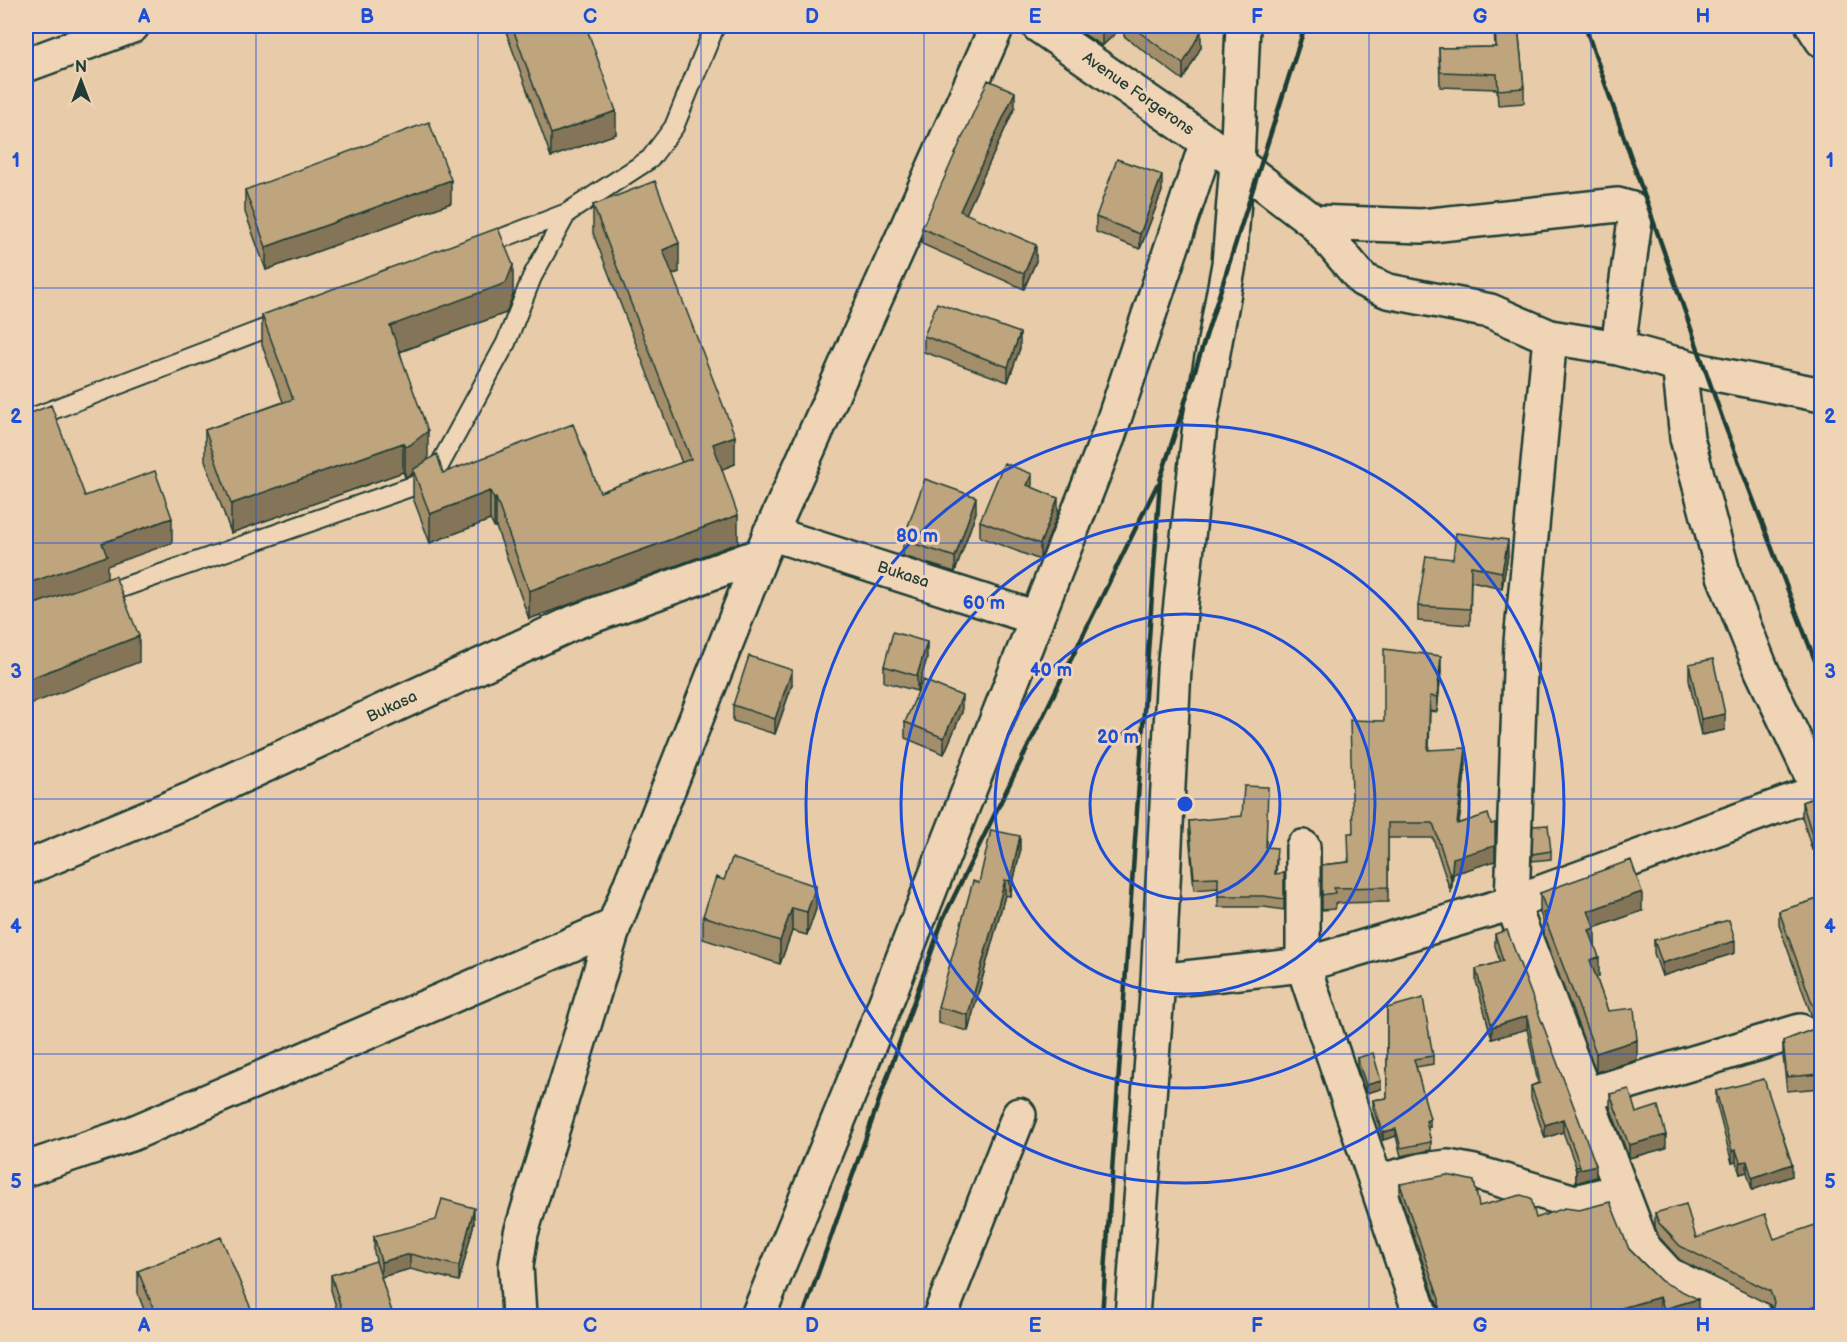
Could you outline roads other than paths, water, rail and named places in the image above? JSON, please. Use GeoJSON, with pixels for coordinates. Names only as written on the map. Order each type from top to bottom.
{"type":"FeatureCollection","features":[{"type":"Feature","properties":{"kind":"street"},"geometry":{"type":"LineString","coordinates":[[26,65],[132,26]]}},
{"type":"Feature","properties":{"kind":"street"},"geometry":{"type":"LineString","coordinates":[[514,1315],[516,1266],[521,1233],[614,926],[766,544],[997,26]]}},
{"type":"Feature","properties":{"kind":"street","name":"Avenue Forgerons"},"geometry":{"type":"LineString","coordinates":[[1039,26],[1237,163],[1314,222],[1363,280],[1388,291],[1490,311],[1550,337],[1618,348],[1679,364],[1821,395]]}},
{"type":"Feature","properties":{"kind":"street"},"geometry":{"type":"LineString","coordinates":[[1132,1317],[1158,981],[1174,669],[1200,424],[1229,264],[1237,163],[1243,26]]}},
{"type":"Feature","properties":{"kind":"street"},"geometry":{"type":"LineString","coordinates":[[1813,26],[1821,40]]}},
{"type":"Feature","properties":{"kind":"street"},"geometry":{"type":"LineString","coordinates":[[758,1317],[865,1055],[1108,437],[1207,142]]}},
{"type":"Feature","properties":{"kind":"street"},"geometry":{"type":"LineString","coordinates":[[1314,222],[1422,226],[1618,205],[1632,209],[1635,219],[1618,348]]}},
{"type":"Feature","properties":{"kind":"street"},"geometry":{"type":"LineString","coordinates":[[1550,337],[1521,642],[1512,903],[1643,1247],[1669,1275],[1755,1317]]}},
{"type":"Feature","properties":{"kind":"street"},"geometry":{"type":"LineString","coordinates":[[1158,981],[1303,965],[1512,903],[1820,791],[1762,671],[1724,576],[1687,438],[1679,364]]}},
{"type":"Feature","properties":{"kind":"street","name":"Bukasa"},"geometry":{"type":"LineString","coordinates":[[26,868],[194,798],[575,622],[766,544],[1036,618]]}},
{"type":"Feature","properties":{"kind":"street"},"geometry":{"type":"LineString","coordinates":[[1302,847],[1303,965],[1421,1317]]}},
{"type":"Feature","properties":{"kind":"street"},"geometry":{"type":"LineString","coordinates":[[26,1169],[130,1134],[614,926]]}},
{"type":"Feature","properties":{"kind":"street"},"geometry":{"type":"LineString","coordinates":[[1585,1095],[1800,1031]]}},
{"type":"Feature","properties":{"kind":"street"},"geometry":{"type":"LineString","coordinates":[[940,1317],[1019,1115]]}},
{"type":"Feature","properties":{"kind":"street"},"geometry":{"type":"LineString","coordinates":[[1376,1182],[1423,1170],[1448,1167],[1474,1172],[1575,1202],[1620,1191]]}},
{"type":"Feature","properties":{"kind":"lane"},"geometry":{"type":"LineString","coordinates":[[464,252],[567,213],[650,159],[674,127],[715,26]]}},
{"type":"Feature","properties":{"kind":"lane"},"geometry":{"type":"LineString","coordinates":[[81,602],[416,485],[429,475],[439,466],[506,343],[532,277],[567,213]]}},
{"type":"Feature","properties":{"kind":"lane"},"geometry":{"type":"LineString","coordinates":[[26,420],[300,315]]}},
{"type":"Feature","properties":{"kind":"railway"},"geometry":{"type":"LineString","coordinates":[[1102,1316],[1160,480],[1305,26]]}},
{"type":"Feature","properties":{"kind":"railway"},"geometry":{"type":"LineString","coordinates":[[1585,26],[1725,426],[1822,679]]}},
{"type":"Feature","properties":{"kind":"railway"},"geometry":{"type":"LineString","coordinates":[[803,1316],[943,919],[1157,485]]}}]}
